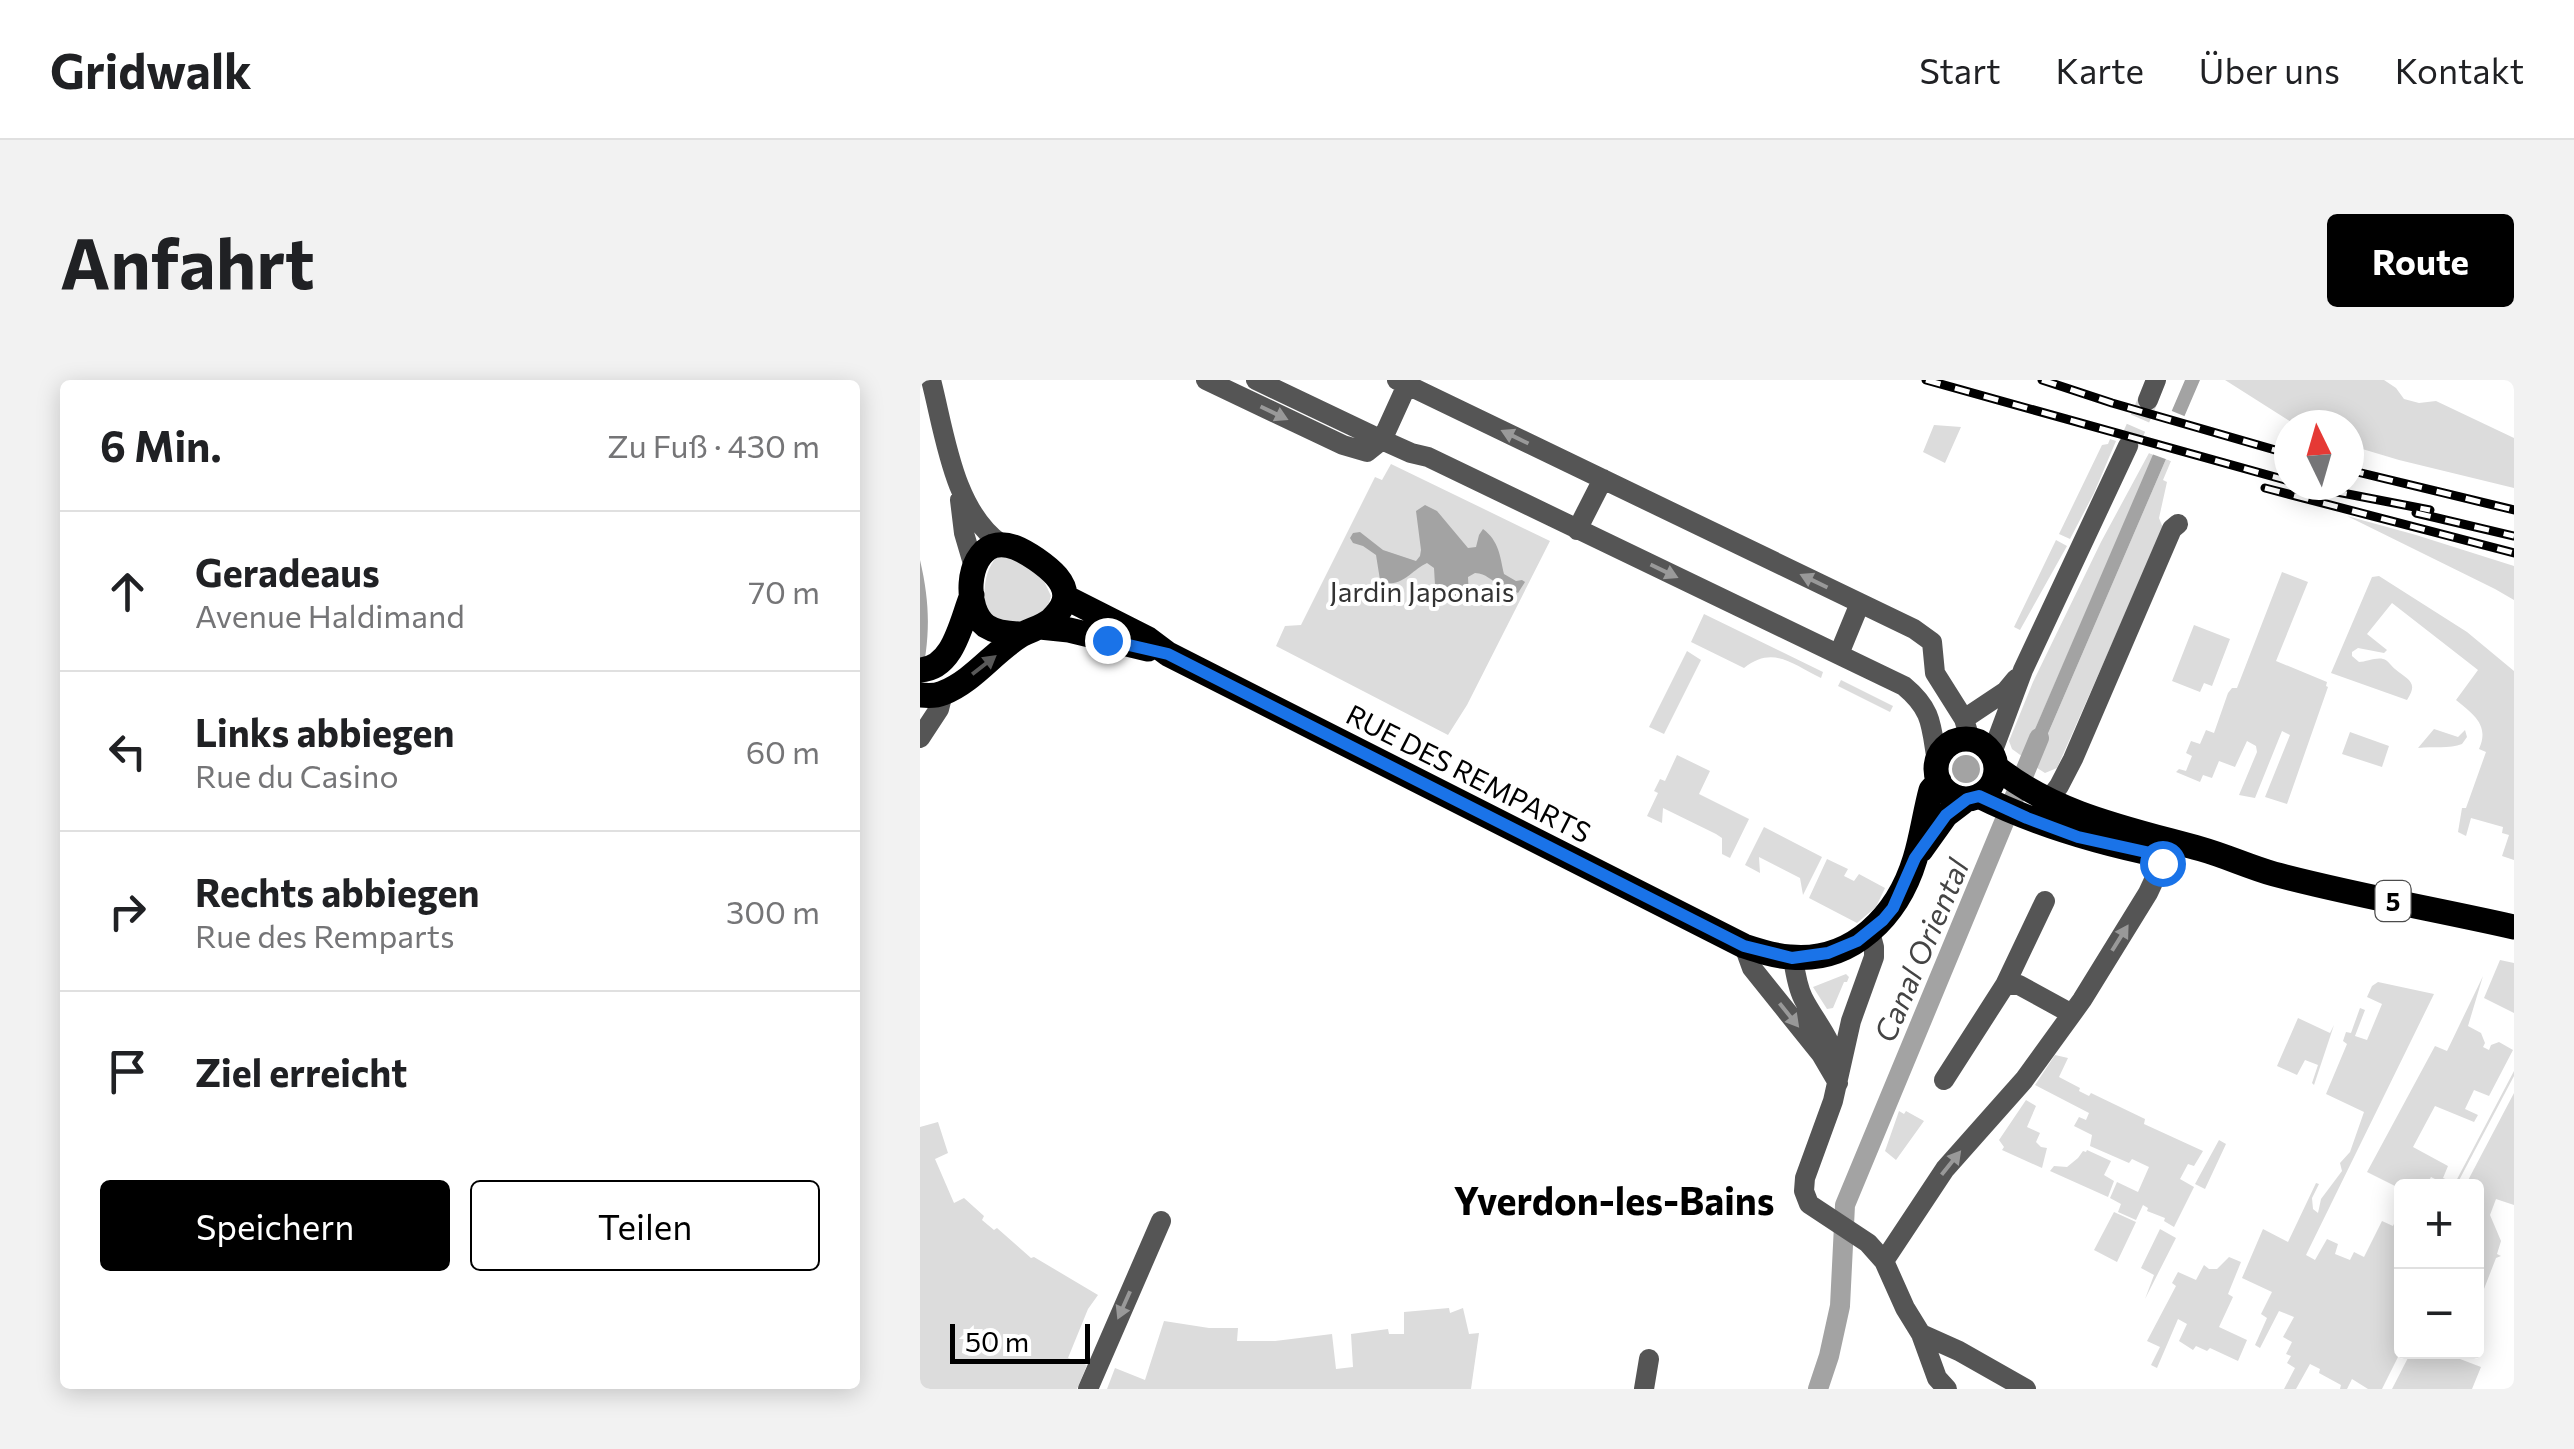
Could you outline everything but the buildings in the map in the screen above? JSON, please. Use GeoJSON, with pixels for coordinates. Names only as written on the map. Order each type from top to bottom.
{"type":"FeatureCollection","features":[{"type":"Feature","properties":{"kind":"main road"},"geometry":{"type":"LineString","coordinates":[[927,685],[964,681],[1060,611],[1065,597],[1060,581],[1048,568],[1019,549],[1002,544],[984,551],[974,568],[975,611],[989,628],[1012,634],[1032,631]]}},
{"type":"Feature","properties":{"kind":"main road"},"geometry":{"type":"LineString","coordinates":[[927,685],[947,657],[972,596]]}},
{"type":"Feature","properties":{"kind":"main road","name":"RUE DES REMPARTS"},"geometry":{"type":"LineString","coordinates":[[1065,597],[1148,639],[1168,654],[1744,946],[1792,958],[1828,953],[1870,932]]}},
{"type":"Feature","properties":{"kind":"main road","name":"RUE DES REMPARTS"},"geometry":{"type":"LineString","coordinates":[[1032,631],[1068,630],[1168,654]]}},
{"type":"Feature","properties":{"kind":"main road"},"geometry":{"type":"LineString","coordinates":[[1870,932],[1893,908],[1915,858],[1946,747],[1967,729],[1998,765],[1992,784],[1980,800],[1946,815],[1915,858]]}},
{"type":"Feature","properties":{"kind":"main road","name":"5"},"geometry":{"type":"LineString","coordinates":[[1998,765],[2037,809],[2078,837],[2165,849],[2200,849],[2272,873],[2514,928]]}},
{"type":"Feature","properties":{"kind":"main road"},"geometry":{"type":"LineString","coordinates":[[1938,771],[1946,791],[1955,797],[1980,800]]}},
{"type":"Feature","properties":{"kind":"main road","name":"5"},"geometry":{"type":"LineString","coordinates":[[1980,800],[2037,809]]}},
{"type":"Feature","properties":{"kind":"street"},"geometry":{"type":"LineString","coordinates":[[931,380],[958,483],[974,568]]}},
{"type":"Feature","properties":{"kind":"street"},"geometry":{"type":"LineString","coordinates":[[1206,380],[1343,445],[1368,452],[1382,440],[1402,382],[1914,629],[1932,642],[1935,673],[1967,729],[2023,670]]}},
{"type":"Feature","properties":{"kind":"street"},"geometry":{"type":"LineString","coordinates":[[1256,380],[1411,453],[1428,457],[1904,686],[1924,705],[1938,771]]}},
{"type":"Feature","properties":{"kind":"street"},"geometry":{"type":"LineString","coordinates":[[2148,400],[2156,380]]}},
{"type":"Feature","properties":{"kind":"street"},"geometry":{"type":"LineString","coordinates":[[1998,765],[2002,722],[2023,670],[2128,446]]}},
{"type":"Feature","properties":{"kind":"street"},"geometry":{"type":"LineString","coordinates":[[1578,530],[1602,479]]}},
{"type":"Feature","properties":{"kind":"street"},"geometry":{"type":"LineString","coordinates":[[958,483],[980,526],[1002,544]]}},
{"type":"Feature","properties":{"kind":"street"},"geometry":{"type":"LineString","coordinates":[[2037,809],[2058,786],[2073,759],[2172,528],[2178,524]]}},
{"type":"Feature","properties":{"kind":"street"},"geometry":{"type":"LineString","coordinates":[[1838,654],[1860,603]]}},
{"type":"Feature","properties":{"kind":"street"},"geometry":{"type":"LineString","coordinates":[[1904,686],[1922,666],[1932,642]]}},
{"type":"Feature","properties":{"kind":"street"},"geometry":{"type":"LineString","coordinates":[[920,738],[938,709],[927,685]]}},
{"type":"Feature","properties":{"kind":"street"},"geometry":{"type":"LineString","coordinates":[[1884,1260],[1945,1168],[2003,1105],[2072,1014],[2148,893],[2165,849]]}},
{"type":"Feature","properties":{"kind":"street"},"geometry":{"type":"LineString","coordinates":[[1944,1080],[2004,985],[2045,901]]}},
{"type":"Feature","properties":{"kind":"street"},"geometry":{"type":"LineString","coordinates":[[1870,932],[1874,957],[1805,1178],[1804,1192],[1809,1204],[1868,1243],[1884,1260],[1921,1334],[1938,1385]]}},
{"type":"Feature","properties":{"kind":"street"},"geometry":{"type":"LineString","coordinates":[[1744,946],[1752,968],[1821,1054],[1838,1082]]}},
{"type":"Feature","properties":{"kind":"street"},"geometry":{"type":"LineString","coordinates":[[1792,958],[1802,996],[1834,1054],[1838,1082]]}},
{"type":"Feature","properties":{"kind":"street"},"geometry":{"type":"LineString","coordinates":[[2004,985],[2019,985],[2072,1014]]}},
{"type":"Feature","properties":{"kind":"street"},"geometry":{"type":"LineString","coordinates":[[1088,1389],[1161,1221]]}},
{"type":"Feature","properties":{"kind":"street"},"geometry":{"type":"LineString","coordinates":[[1921,1334],[2026,1389]]}},
{"type":"Feature","properties":{"kind":"street"},"geometry":{"type":"LineString","coordinates":[[1938,1385],[1959,1351]]}},
{"type":"Feature","properties":{"kind":"street"},"geometry":{"type":"LineString","coordinates":[[1644,1389],[1650,1360]]}},
{"type":"Feature","properties":{"kind":"green space"},"geometry":{"type":"Polygon","coordinates":[[[2225,380],[2384,380],[2404,399],[2419,403],[2436,401],[2514,438],[2514,488],[2364,450],[2364,410],[2274,411],[2225,380]]]}},
{"type":"Feature","properties":{"kind":"green space"},"geometry":{"type":"Polygon","coordinates":[[[1934,425],[1961,427],[1945,463],[1923,452],[1934,425]]]}},
{"type":"Feature","properties":{"kind":"green space"},"geometry":{"type":"Polygon","coordinates":[[[2110,439],[2116,441],[2070,539],[2059,534],[2102,445],[2110,439]]]}},
{"type":"Feature","properties":{"kind":"green space"},"geometry":{"type":"Polygon","coordinates":[[[2149,453],[2154,455],[2023,757],[2012,749],[2009,741],[2033,682],[2149,453]]]}},
{"type":"Feature","properties":{"kind":"green space"},"geometry":{"type":"Polygon","coordinates":[[[2166,459],[2171,461],[2163,480],[2167,482],[2159,518],[2163,528],[2057,768],[2045,773],[2034,766],[2166,459]]]}},
{"type":"Feature","properties":{"kind":"green space","name":"Jardin Japonais"},"geometry":{"type":"Polygon","coordinates":[[[1391,464],[1550,541],[1448,735],[1276,646],[1285,626],[1301,625],[1375,477],[1382,480],[1391,464]]]}},
{"type":"Feature","properties":{"kind":"green space"},"geometry":{"type":"Polygon","coordinates":[[[2347,516],[2514,566],[2514,600],[2495,589],[2347,516]]]}},
{"type":"Feature","properties":{"kind":"green space"},"geometry":{"type":"Polygon","coordinates":[[[2056,540],[2067,546],[2020,630],[2014,627],[2056,540]]]}},
{"type":"Feature","properties":{"kind":"green space"},"geometry":{"type":"Polygon","coordinates":[[[998,556],[1012,556],[1043,579],[1051,596],[1041,616],[1016,624],[986,614],[987,575],[998,556]]]}},
{"type":"Feature","properties":{"kind":"green space"},"geometry":{"type":"Polygon","coordinates":[[[2282,572],[2308,582],[2276,661],[2327,682],[2328,687],[2287,804],[2265,797],[2290,735],[2282,731],[2255,798],[2239,795],[2257,752],[2256,746],[2247,741],[2235,767],[2219,761],[2212,778],[2203,775],[2200,782],[2176,772],[2186,771],[2192,756],[2186,753],[2191,741],[2200,744],[2206,730],[2214,733],[2228,693],[2237,688],[2282,572]]]}},
{"type":"Feature","properties":{"kind":"green space"},"geometry":{"type":"Polygon","coordinates":[[[2379,576],[2467,632],[2514,671],[2514,860],[2502,856],[2509,835],[2502,833],[2503,827],[2471,818],[2466,836],[2458,832],[2462,808],[2466,808],[2486,752],[2479,749],[2482,733],[2478,721],[2456,700],[2478,670],[2392,603],[2367,634],[2387,650],[2384,653],[2358,648],[2352,656],[2359,662],[2386,661],[2412,685],[2407,700],[2331,673],[2372,577],[2379,576]]]}},
{"type":"Feature","properties":{"kind":"green space"},"geometry":{"type":"Polygon","coordinates":[[[1704,614],[1823,672],[1821,678],[1773,657],[1744,668],[1691,642],[1704,614]]]}},
{"type":"Feature","properties":{"kind":"green space"},"geometry":{"type":"Polygon","coordinates":[[[2194,625],[2230,639],[2212,686],[2204,683],[2200,692],[2172,681],[2194,625]]]}},
{"type":"Feature","properties":{"kind":"green space"},"geometry":{"type":"Polygon","coordinates":[[[1687,651],[1701,660],[1664,734],[1649,727],[1687,651]]]}},
{"type":"Feature","properties":{"kind":"green space"},"geometry":{"type":"Polygon","coordinates":[[[1841,680],[1893,706],[1890,712],[1838,686],[1841,680]]]}},
{"type":"Feature","properties":{"kind":"green space"},"geometry":{"type":"Polygon","coordinates":[[[2434,729],[2458,737],[2465,730],[2467,737],[2457,746],[2418,748],[2434,729]]]}},
{"type":"Feature","properties":{"kind":"green space"},"geometry":{"type":"Polygon","coordinates":[[[2350,732],[2389,746],[2382,767],[2342,754],[2350,732]]]}},
{"type":"Feature","properties":{"kind":"green space"},"geometry":{"type":"Polygon","coordinates":[[[1677,755],[1710,771],[1699,794],[1749,819],[1730,858],[1722,854],[1722,838],[1716,834],[1663,808],[1662,823],[1647,816],[1658,793],[1654,791],[1660,779],[1665,781],[1677,755]]]}},
{"type":"Feature","properties":{"kind":"green space"},"geometry":{"type":"Polygon","coordinates":[[[1764,827],[1822,857],[1803,895],[1800,878],[1759,857],[1760,873],[1745,865],[1764,827]]]}},
{"type":"Feature","properties":{"kind":"green space"},"geometry":{"type":"Polygon","coordinates":[[[1827,859],[1848,869],[1844,876],[1854,881],[1859,874],[1885,888],[1876,907],[1857,923],[1809,898],[1827,859]]]}},
{"type":"Feature","properties":{"kind":"green space"},"geometry":{"type":"Polygon","coordinates":[[[2500,960],[2514,963],[2514,1013],[2484,998],[2500,960]]]}},
{"type":"Feature","properties":{"kind":"green space"},"geometry":{"type":"Polygon","coordinates":[[[1846,974],[1849,977],[1833,1008],[1827,1009],[1813,987],[1846,974]]]}},
{"type":"Feature","properties":{"kind":"green space"},"geometry":{"type":"Polygon","coordinates":[[[2483,976],[2468,1026],[2481,1033],[2483,1047],[2489,1050],[2499,1042],[2513,1050],[2489,1096],[2474,1090],[2465,1109],[2478,1115],[2474,1122],[2435,1106],[2413,1147],[2448,1166],[2445,1179],[2394,1179],[2394,1186],[2367,1172],[2435,1046],[2447,1051],[2483,976]]]}},
{"type":"Feature","properties":{"kind":"green space"},"geometry":{"type":"Polygon","coordinates":[[[2378,982],[2434,994],[2306,1255],[2315,1260],[2327,1239],[2338,1244],[2335,1254],[2350,1260],[2354,1252],[2364,1257],[2382,1221],[2394,1224],[2397,1359],[2382,1389],[2368,1389],[2352,1379],[2347,1389],[2340,1389],[2341,1385],[2310,1364],[2296,1389],[2284,1389],[2295,1368],[2287,1363],[2291,1356],[2286,1354],[2292,1342],[2283,1337],[2294,1317],[2279,1311],[2260,1348],[2255,1345],[2267,1318],[2261,1314],[2272,1292],[2242,1278],[2263,1229],[2288,1242],[2316,1183],[2319,1184],[2312,1198],[2313,1209],[2318,1213],[2321,1199],[2342,1171],[2340,1163],[2350,1152],[2364,1112],[2326,1094],[2347,1044],[2343,1041],[2346,1032],[2351,1033],[2360,1008],[2365,1010],[2355,1036],[2367,1040],[2382,1004],[2367,997],[2378,982]]]}},
{"type":"Feature","properties":{"kind":"green space"},"geometry":{"type":"Polygon","coordinates":[[[2298,1018],[2330,1033],[2334,1025],[2314,1085],[2318,1065],[2305,1060],[2297,1075],[2277,1066],[2298,1018]]]}},
{"type":"Feature","properties":{"kind":"green space"},"geometry":{"type":"Polygon","coordinates":[[[2055,1055],[2068,1058],[2059,1077],[2080,1088],[2079,1091],[2145,1119],[2144,1124],[2203,1151],[2194,1166],[2188,1164],[2180,1179],[2194,1187],[2174,1227],[2143,1205],[2136,1220],[2118,1212],[2121,1204],[2110,1198],[2117,1182],[2138,1192],[2149,1167],[2090,1146],[2092,1135],[2074,1126],[2079,1117],[2086,1120],[2089,1113],[2035,1085],[2055,1055]]]}},
{"type":"Feature","properties":{"kind":"green space"},"geometry":{"type":"Polygon","coordinates":[[[2514,1071],[2460,1179],[2457,1179],[2514,1071]]]}},
{"type":"Feature","properties":{"kind":"green space"},"geometry":{"type":"Polygon","coordinates":[[[2514,1093],[2514,1205],[2496,1199],[2490,1215],[2501,1241],[2497,1254],[2501,1256],[2496,1258],[2484,1289],[2484,1179],[2469,1179],[2514,1093]]]}},
{"type":"Feature","properties":{"kind":"green space"},"geometry":{"type":"Polygon","coordinates":[[[2026,1100],[2036,1106],[2027,1127],[2040,1133],[2036,1142],[2047,1148],[2042,1168],[2002,1150],[1999,1140],[2026,1100]]]}},
{"type":"Feature","properties":{"kind":"green space"},"geometry":{"type":"Polygon","coordinates":[[[1899,1111],[1924,1121],[1896,1160],[1885,1151],[1899,1111]]]}},
{"type":"Feature","properties":{"kind":"green space"},"geometry":{"type":"Polygon","coordinates":[[[938,1122],[948,1153],[935,1159],[954,1203],[964,1198],[984,1216],[982,1220],[1031,1258],[1098,1295],[1088,1309],[1068,1358],[1087,1365],[1077,1389],[920,1389],[920,1127],[938,1122]]]}},
{"type":"Feature","properties":{"kind":"green space"},"geometry":{"type":"Polygon","coordinates":[[[2219,1140],[2226,1144],[2205,1189],[2195,1184],[2219,1140]]]}},
{"type":"Feature","properties":{"kind":"green space"},"geometry":{"type":"Polygon","coordinates":[[[2087,1150],[2111,1161],[2104,1175],[2114,1181],[2108,1197],[2050,1171],[2054,1166],[2067,1167],[2087,1150]]]}},
{"type":"Feature","properties":{"kind":"green space"},"geometry":{"type":"Polygon","coordinates":[[[2114,1212],[2136,1222],[2117,1262],[2094,1250],[2114,1212]]]}},
{"type":"Feature","properties":{"kind":"green space"},"geometry":{"type":"Polygon","coordinates":[[[2160,1229],[2176,1238],[2145,1299],[2154,1275],[2141,1268],[2160,1229]]]}},
{"type":"Feature","properties":{"kind":"green space"},"geometry":{"type":"Polygon","coordinates":[[[2229,1257],[2241,1262],[2228,1294],[2233,1297],[2219,1327],[2247,1340],[2238,1361],[2210,1348],[2207,1351],[2196,1346],[2193,1350],[2179,1341],[2187,1324],[2178,1319],[2157,1368],[2151,1365],[2160,1347],[2147,1341],[2176,1286],[2172,1283],[2178,1272],[2196,1280],[2204,1265],[2217,1269],[2229,1257]]]}},
{"type":"Feature","properties":{"kind":"green space"},"geometry":{"type":"Polygon","coordinates":[[[1449,1308],[1450,1313],[1463,1308],[1469,1334],[1479,1333],[1471,1389],[1107,1389],[1115,1368],[1145,1380],[1164,1321],[1238,1328],[1237,1341],[1332,1334],[1336,1369],[1353,1367],[1351,1334],[1388,1329],[1389,1334],[1404,1334],[1404,1312],[1449,1308]]]}},
{"type":"Feature","properties":{"kind":"green space"},"geometry":{"type":"Polygon","coordinates":[[[2407,1359],[2460,1359],[2481,1367],[2472,1389],[2392,1389],[2407,1359]]]}},
{"type":"Feature","properties":{"kind":"shaded area"},"geometry":{"type":"Polygon","coordinates":[[[2185,380],[2200,380],[2034,766],[2023,757],[2185,380]]]}},
{"type":"Feature","properties":{"kind":"shaded area"},"geometry":{"type":"Polygon","coordinates":[[[1425,505],[1437,511],[1468,548],[1476,547],[1483,529],[1498,549],[1504,574],[1525,582],[1518,593],[1475,573],[1468,577],[1469,598],[1449,598],[1435,585],[1434,568],[1427,563],[1394,583],[1380,580],[1376,555],[1353,543],[1353,533],[1360,532],[1383,550],[1416,561],[1421,550],[1416,511],[1425,505]]]}},
{"type":"Feature","properties":{"kind":"shaded area"},"geometry":{"type":"Polygon","coordinates":[[[920,560],[928,623],[920,686],[920,560]]]}},
{"type":"Feature","properties":{"kind":"shaded area"},"geometry":{"type":"Polygon","coordinates":[[[1966,755],[1976,759],[1980,769],[1976,779],[1966,783],[1956,779],[1952,769],[1956,759],[1966,755]]]}},
{"type":"Feature","properties":{"kind":"pier"},"geometry":{"type":"Polygon","coordinates":[[[2167,409],[2189,418],[2171,461],[2149,453],[2167,409]]]}},
{"type":"Feature","properties":{"kind":"waterway","name":"Canal Oriental"},"geometry":{"type":"LineString","coordinates":[[1818,1389],[1840,1306],[1845,1205],[2039,738]]}},
{"type":"Feature","properties":{"kind":"tunnel"},"geometry":{"type":"LineString","coordinates":[[2128,446],[2148,400]]}},
{"type":"Feature","properties":{"kind":"railway"},"geometry":{"type":"LineString","coordinates":[[1926,380],[2274,477]]}},
{"type":"Feature","properties":{"kind":"railway"},"geometry":{"type":"LineString","coordinates":[[2042,380],[2274,450]]}},
{"type":"Feature","properties":{"kind":"railway"},"geometry":{"type":"LineString","coordinates":[[2364,474],[2514,510]]}},
{"type":"Feature","properties":{"kind":"railway"},"geometry":{"type":"LineString","coordinates":[[2265,488],[2514,553]]}},
{"type":"Feature","properties":{"kind":"railway"},"geometry":{"type":"LineString","coordinates":[[2364,497],[2430,510]]}},
{"type":"Feature","properties":{"kind":"railway"},"geometry":{"type":"LineString","coordinates":[[2416,513],[2514,536]]}},
{"type":"Feature","properties":{"kind":"district","name":"Yverdon-les-Bains"},"geometry":{"type":"Point","coordinates":[1614,1199]}},
{"type":"Feature","properties":{"kind":"route"},"geometry":{"type":"LineString","coordinates":[[1107,640],[1168,654],[1744,946],[1768,954],[1792,958],[1828,953],[1870,932],[1893,908],[1915,858],[1946,815],[1967,799],[1979,796],[2078,837],[2164,856],[2162,863]]}}]}
